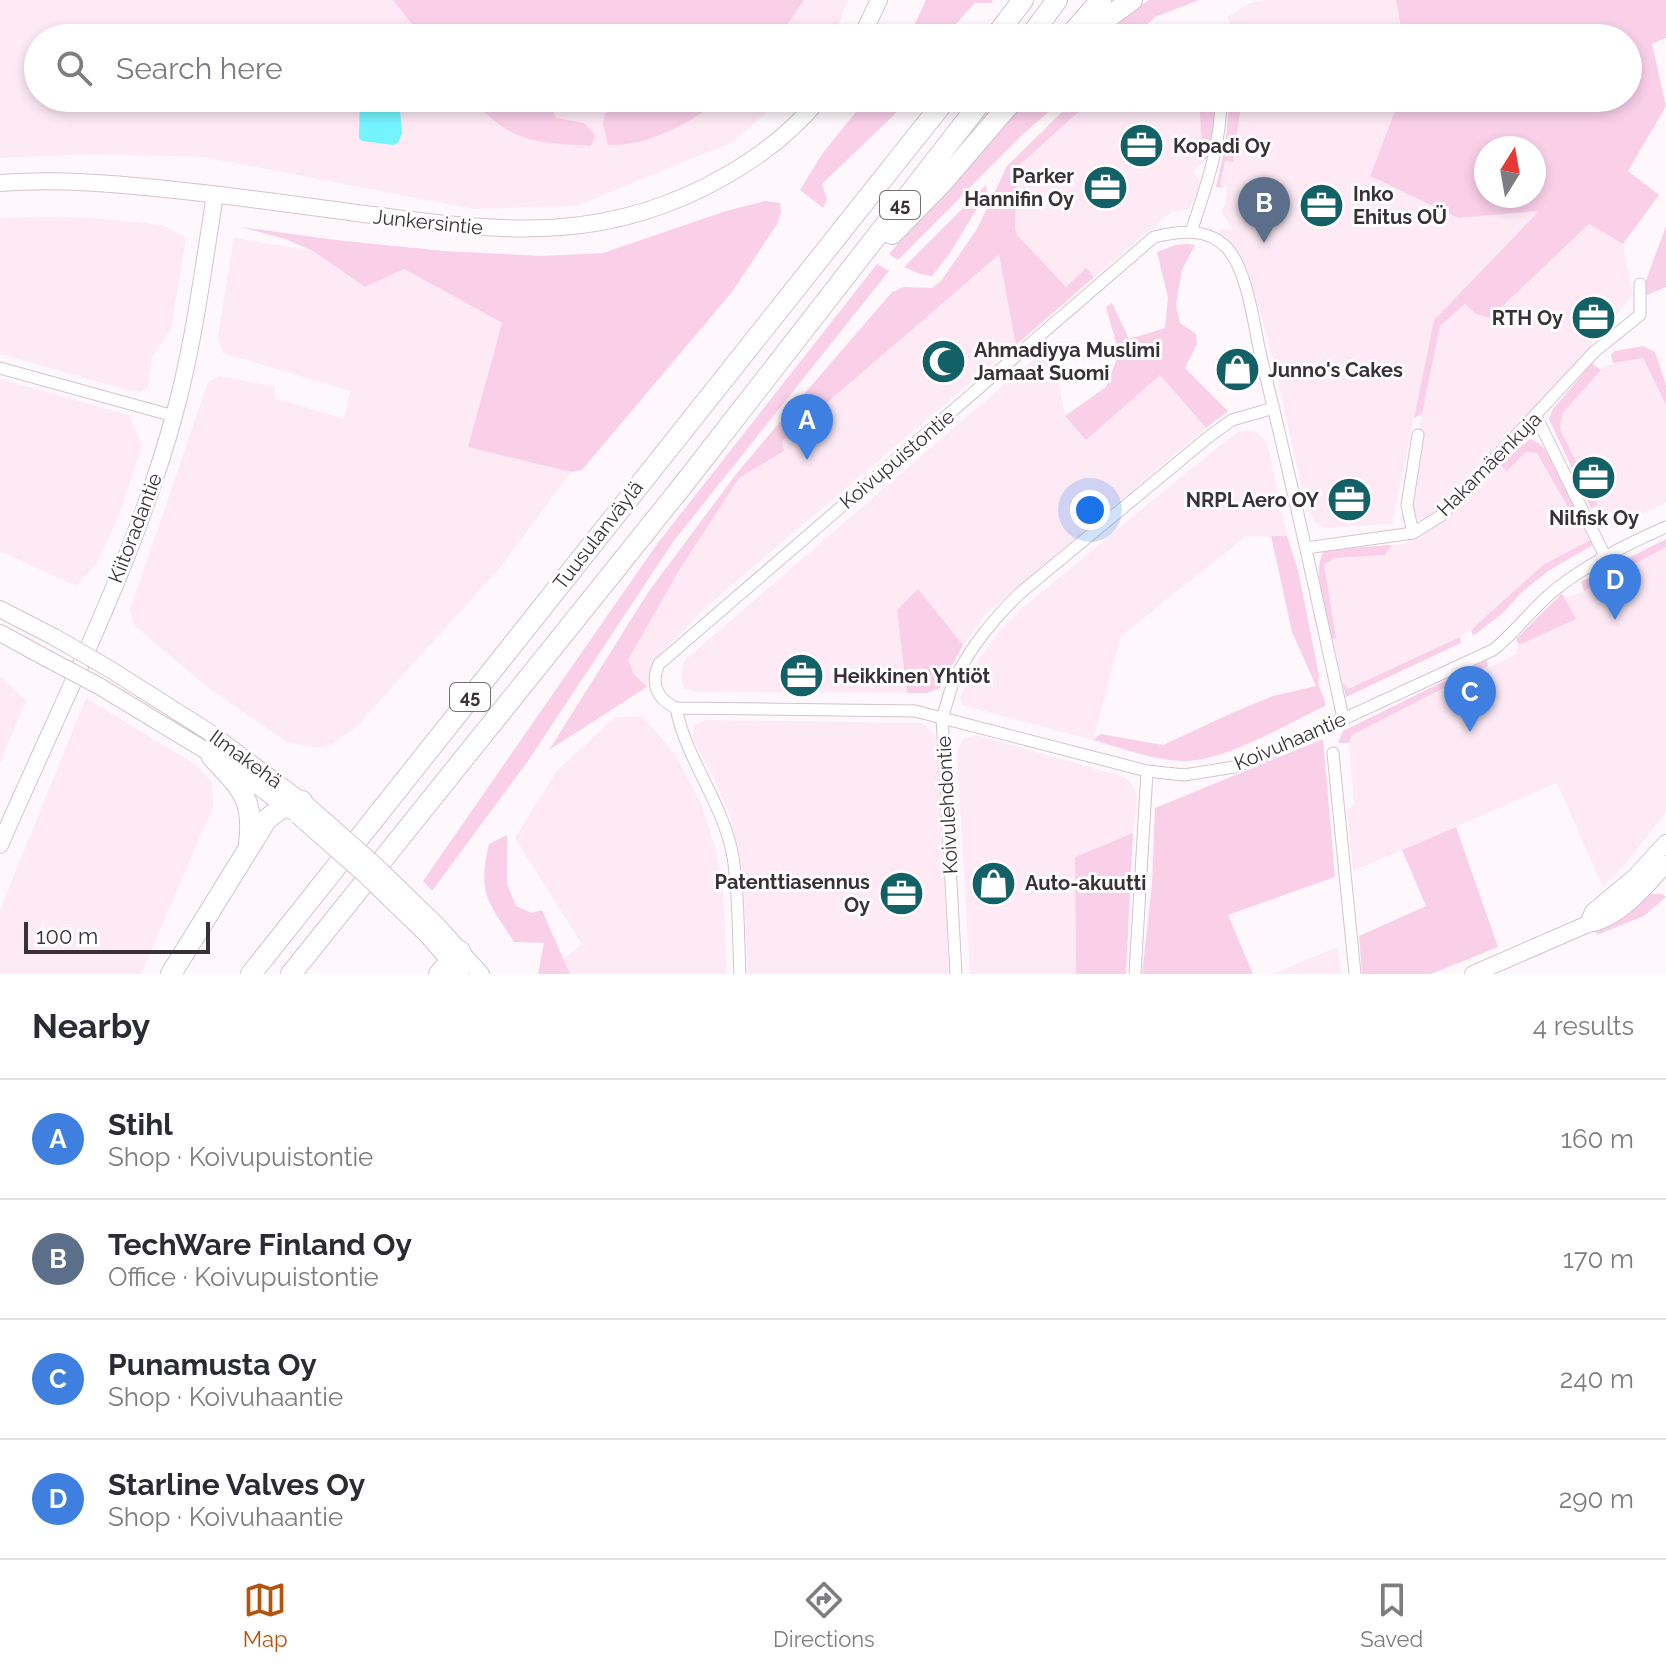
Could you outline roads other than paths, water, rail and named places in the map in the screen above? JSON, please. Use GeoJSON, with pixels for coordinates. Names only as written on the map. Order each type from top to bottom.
{"type":"FeatureCollection","features":[{"type":"Feature","properties":{"kind":"highway"},"geometry":{"type":"LineString","coordinates":[[1005,24],[1023,0]]}},
{"type":"Feature","properties":{"kind":"highway"},"geometry":{"type":"LineString","coordinates":[[1039,24],[1057,0]]}},
{"type":"Feature","properties":{"kind":"highway"},"geometry":{"type":"LineString","coordinates":[[1080,24],[1101,0]]}},
{"type":"Feature","properties":{"kind":"highway"},"geometry":{"type":"LineString","coordinates":[[1099,24],[1132,0]]}},
{"type":"Feature","properties":{"kind":"highway","name":"Tuusulanväylä"},"geometry":{"type":"LineString","coordinates":[[251,974],[936,112]]}},
{"type":"Feature","properties":{"kind":"highway","name":"Tuusulanväylä"},"geometry":{"type":"LineString","coordinates":[[291,974],[683,485],[973,112]]}},
{"type":"Feature","properties":{"kind":"highway"},"geometry":{"type":"LineString","coordinates":[[816,312],[942,183],[1003,112]]}},
{"type":"Feature","properties":{"kind":"highway"},"geometry":{"type":"LineString","coordinates":[[212,757],[235,780],[250,809],[249,846]]}},
{"type":"Feature","properties":{"kind":"highway"},"geometry":{"type":"LineString","coordinates":[[171,974],[267,819],[298,807]]}},
{"type":"Feature","properties":{"kind":"main road"},"geometry":{"type":"LineString","coordinates":[[868,24],[879,0]]}},
{"type":"Feature","properties":{"kind":"main road","name":"Junkersintie"},"geometry":{"type":"LineString","coordinates":[[0,183],[111,184],[466,228],[565,229],[611,221],[661,207],[701,190],[772,145],[806,112]]}},
{"type":"Feature","properties":{"kind":"main road","name":"Kiitoradantie"},"geometry":{"type":"LineString","coordinates":[[0,845],[135,535],[174,416],[193,331],[215,195]]}},
{"type":"Feature","properties":{"kind":"main road","name":"Ilmakehä"},"geometry":{"type":"LineString","coordinates":[[0,609],[108,668],[209,732],[298,807],[364,874],[431,930],[453,965],[481,974]]}},
{"type":"Feature","properties":{"kind":"main road","name":"Ilmakehä"},"geometry":{"type":"LineString","coordinates":[[0,633],[99,686],[298,807]]}},
{"type":"Feature","properties":{"kind":"main road"},"geometry":{"type":"LineString","coordinates":[[1473,974],[1588,924],[1599,923],[1624,905],[1665,854]]}},
{"type":"Feature","properties":{"kind":"street"},"geometry":{"type":"LineString","coordinates":[[1221,112],[1215,157],[1191,232],[1210,236],[1225,246],[1240,271],[1343,718]]}},
{"type":"Feature","properties":{"kind":"street","name":"Koivupuistontie"},"geometry":{"type":"LineString","coordinates":[[676,708],[665,703],[655,690],[654,676],[669,653],[1030,347],[1154,237],[1191,232]]}},
{"type":"Feature","properties":{"kind":"street","name":"Hakamäenkuja"},"geometry":{"type":"LineString","coordinates":[[1306,548],[1413,533],[1442,515],[1594,352],[1640,315],[1640,284]]}},
{"type":"Feature","properties":{"kind":"street"},"geometry":{"type":"LineString","coordinates":[[0,368],[174,416]]}},
{"type":"Feature","properties":{"kind":"street","name":"Koivulehdontie"},"geometry":{"type":"LineString","coordinates":[[956,974],[942,717],[953,683],[974,646],[1019,594],[1232,420],[1274,408]]}},
{"type":"Feature","properties":{"kind":"street"},"geometry":{"type":"LineString","coordinates":[[1536,416],[1606,558]]}},
{"type":"Feature","properties":{"kind":"street"},"geometry":{"type":"LineString","coordinates":[[1413,533],[1407,505],[1418,435]]}},
{"type":"Feature","properties":{"kind":"street","name":"Koivuhaantie"},"geometry":{"type":"LineString","coordinates":[[676,708],[915,711],[1147,771],[1184,775],[1234,767],[1493,650],[1511,636],[1555,589],[1666,527]]}},
{"type":"Feature","properties":{"kind":"street"},"geometry":{"type":"LineString","coordinates":[[676,708],[680,732],[711,792],[733,856],[740,974]]}},
{"type":"Feature","properties":{"kind":"street"},"geometry":{"type":"LineString","coordinates":[[1333,753],[1355,974]]}},
{"type":"Feature","properties":{"kind":"street"},"geometry":{"type":"LineString","coordinates":[[1135,974],[1147,771]]}},
{"type":"Feature","properties":{"kind":"water"},"geometry":{"type":"Polygon","coordinates":[[[360,112],[400,112],[402,133],[398,143],[393,145],[359,138],[360,112]]]}},
{"type":"Feature","properties":{"kind":"place","name":"Kopadi Oy"},"geometry":{"type":"Point","coordinates":[1142,146]}},
{"type":"Feature","properties":{"kind":"place","name":"Parker Hannifin Oy"},"geometry":{"type":"Point","coordinates":[1105,187]}},
{"type":"Feature","properties":{"kind":"place","name":"Inko Ehitus OÜ"},"geometry":{"type":"Point","coordinates":[1322,205]}},
{"type":"Feature","properties":{"kind":"place","name":"TechWare Finland Oy"},"geometry":{"type":"Point","coordinates":[1264,243]}},
{"type":"Feature","properties":{"kind":"place","name":"RTH Oy"},"geometry":{"type":"Point","coordinates":[1594,318]}},
{"type":"Feature","properties":{"kind":"place","name":"Ahmadiyya Muslimi Jamaat Suomi"},"geometry":{"type":"Point","coordinates":[943,361]}},
{"type":"Feature","properties":{"kind":"place","name":"Junno's Cakes"},"geometry":{"type":"Point","coordinates":[1237,370]}},
{"type":"Feature","properties":{"kind":"place","name":"Stihl"},"geometry":{"type":"Point","coordinates":[807,460]}},
{"type":"Feature","properties":{"kind":"place","name":"Nilfisk Oy"},"geometry":{"type":"Point","coordinates":[1594,478]}},
{"type":"Feature","properties":{"kind":"place","name":"NRPL Aero OY"},"geometry":{"type":"Point","coordinates":[1350,500]}},
{"type":"Feature","properties":{"kind":"place","name":"Starline Valves Oy"},"geometry":{"type":"Point","coordinates":[1615,620]}},
{"type":"Feature","properties":{"kind":"place","name":"Heikkinen Yhtiöt"},"geometry":{"type":"Point","coordinates":[802,676]}},
{"type":"Feature","properties":{"kind":"place","name":"Punamusta Oy"},"geometry":{"type":"Point","coordinates":[1470,732]}},
{"type":"Feature","properties":{"kind":"place","name":"Auto-akuutti"},"geometry":{"type":"Point","coordinates":[994,883]}},
{"type":"Feature","properties":{"kind":"place","name":"Patenttiasennus Oy"},"geometry":{"type":"Point","coordinates":[901,893]}}]}
